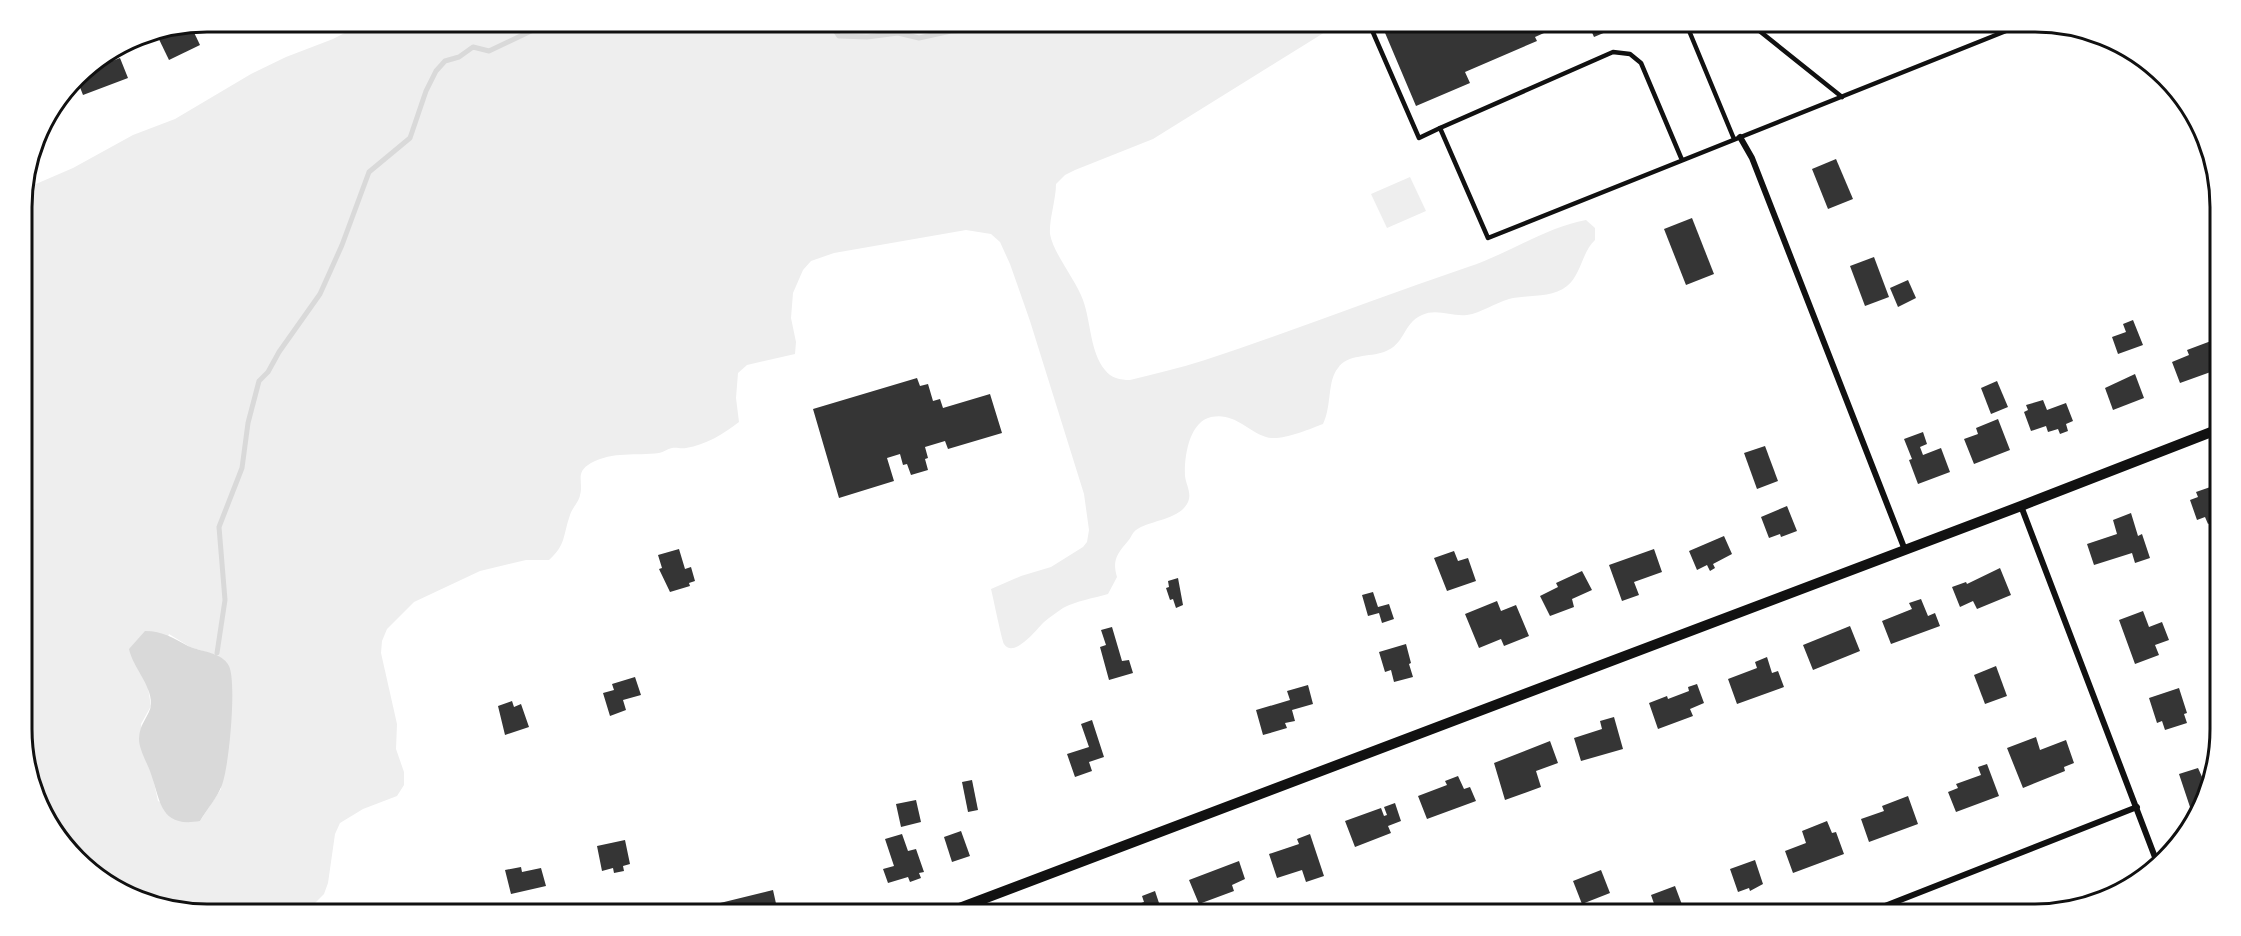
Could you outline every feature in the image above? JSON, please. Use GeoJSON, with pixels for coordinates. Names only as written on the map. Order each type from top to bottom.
{"type":"FeatureCollection","features":[{"type":"Feature","properties":{"kind":"street"},"geometry":{"type":"LineString","coordinates":[[1737,138],[1752,159],[1905,550]]}},
{"type":"Feature","properties":{"kind":"street"},"geometry":{"type":"LineString","coordinates":[[970,904],[2210,432]]}},
{"type":"Feature","properties":{"kind":"street"},"geometry":{"type":"LineString","coordinates":[[2021,506],[2155,856]]}},
{"type":"Feature","properties":{"kind":"street"},"geometry":{"type":"LineString","coordinates":[[1890,904],[2137,807]]}},
{"type":"Feature","properties":{"kind":"lane"},"geometry":{"type":"LineString","coordinates":[[1373,32],[1419,138],[1613,52],[1630,54],[1641,63],[1682,160]]}},
{"type":"Feature","properties":{"kind":"lane"},"geometry":{"type":"LineString","coordinates":[[1690,32],[1737,138]]}},
{"type":"Feature","properties":{"kind":"lane"},"geometry":{"type":"LineString","coordinates":[[1761,32],[1842,98]]}},
{"type":"Feature","properties":{"kind":"lane"},"geometry":{"type":"LineString","coordinates":[[1440,128],[1488,238],[2004,32]]}},
{"type":"Feature","properties":{"kind":"shaded area"},"geometry":{"type":"Polygon","coordinates":[[[347,32],[1324,32],[1153,139],[1075,170],[1065,175],[1056,184],[1050,228],[1052,241],[1083,300],[1100,363],[1110,375],[1123,380],[1177,368],[1238,349],[1483,262],[1571,224],[1586,220],[1595,228],[1595,240],[1572,281],[1561,290],[1546,295],[1509,299],[1467,315],[1439,312],[1422,315],[1411,323],[1391,348],[1378,354],[1353,358],[1342,363],[1332,380],[1328,409],[1323,424],[1294,434],[1272,438],[1226,417],[1211,417],[1204,420],[1189,441],[1185,476],[1189,495],[1184,508],[1172,516],[1135,531],[1116,558],[1117,577],[1108,594],[1063,608],[1044,622],[1025,641],[1013,648],[1008,648],[1004,644],[991,589],[1021,576],[1051,567],[1083,547],[1087,542],[1089,530],[1084,494],[1030,321],[1000,242],[991,234],[966,230],[834,253],[811,261],[803,270],[793,293],[791,318],[796,342],[795,354],[747,365],[738,373],[736,398],[739,422],[727,431],[693,447],[672,448],[659,453],[616,455],[591,463],[581,474],[579,498],[571,512],[561,544],[549,560],[526,560],[480,571],[414,602],[387,629],[382,641],[381,653],[397,724],[396,749],[404,772],[404,785],[397,796],[363,809],[340,823],[335,834],[328,883],[324,894],[313,904],[195,904],[172,901],[139,891],[119,881],[83,853],[55,817],[37,775],[32,730],[33,185],[73,168],[133,135],[175,119],[251,74],[347,32]],[[169,634],[148,688],[151,706],[141,724],[158,801],[200,821],[221,789],[219,656],[190,647],[169,634]]]}},
{"type":"Feature","properties":{"kind":"shaded area"},"geometry":{"type":"Polygon","coordinates":[[[1410,177],[1426,211],[1387,228],[1371,194],[1410,177]]]}},
{"type":"Feature","properties":{"kind":"shaded area"},"geometry":{"type":"Polygon","coordinates":[[[145,631],[163,634],[188,646],[216,655],[226,661],[229,666],[232,706],[225,775],[222,785],[200,821],[177,821],[164,811],[140,748],[139,734],[150,709],[151,698],[129,649],[145,631]]]}},
{"type":"Feature","properties":{"kind":"building"},"geometry":{"type":"Polygon","coordinates":[[[194,32],[200,45],[169,60],[159,39],[194,32]]]}},
{"type":"Feature","properties":{"kind":"building"},"geometry":{"type":"Polygon","coordinates":[[[1385,32],[1546,32],[1535,37],[1537,41],[1465,72],[1470,83],[1416,106],[1385,32]]]}},
{"type":"Feature","properties":{"kind":"building"},"geometry":{"type":"Polygon","coordinates":[[[1592,32],[1606,32],[1594,37],[1592,32]]]}},
{"type":"Feature","properties":{"kind":"building"},"geometry":{"type":"Polygon","coordinates":[[[120,58],[128,78],[83,95],[80,87],[106,63],[120,58]]]}},
{"type":"Feature","properties":{"kind":"building"},"geometry":{"type":"Polygon","coordinates":[[[1836,159],[1853,199],[1828,209],[1812,169],[1836,159]]]}},
{"type":"Feature","properties":{"kind":"building"},"geometry":{"type":"Polygon","coordinates":[[[1692,218],[1714,274],[1686,285],[1664,229],[1692,218]]]}},
{"type":"Feature","properties":{"kind":"building"},"geometry":{"type":"Polygon","coordinates":[[[1874,257],[1889,297],[1865,306],[1850,266],[1874,257]]]}},
{"type":"Feature","properties":{"kind":"building"},"geometry":{"type":"Polygon","coordinates":[[[1908,280],[1916,298],[1898,307],[1890,288],[1908,280]]]}},
{"type":"Feature","properties":{"kind":"building"},"geometry":{"type":"Polygon","coordinates":[[[2133,320],[2143,345],[2118,354],[2112,337],[2126,332],[2123,324],[2133,320]]]}},
{"type":"Feature","properties":{"kind":"building"},"geometry":{"type":"Polygon","coordinates":[[[2210,341],[2210,372],[2180,383],[2172,362],[2189,355],[2187,350],[2210,341]]]}},
{"type":"Feature","properties":{"kind":"building"},"geometry":{"type":"Polygon","coordinates":[[[2135,374],[2144,398],[2113,410],[2105,388],[2135,374]]]}},
{"type":"Feature","properties":{"kind":"building"},"geometry":{"type":"Polygon","coordinates":[[[917,378],[920,386],[928,384],[933,401],[940,399],[943,408],[990,394],[1002,433],[948,449],[945,441],[925,447],[928,470],[911,475],[907,464],[903,465],[900,454],[887,458],[894,481],[839,498],[813,409],[917,378]]]}},
{"type":"Feature","properties":{"kind":"building"},"geometry":{"type":"Polygon","coordinates":[[[1997,381],[2008,407],[1991,414],[1981,388],[1997,381]]]}},
{"type":"Feature","properties":{"kind":"building"},"geometry":{"type":"Polygon","coordinates":[[[2043,400],[2047,410],[2066,403],[2073,421],[2066,424],[2068,431],[2060,434],[2058,429],[2048,432],[2046,426],[2031,431],[2024,412],[2028,410],[2026,405],[2043,400]]]}},
{"type":"Feature","properties":{"kind":"building"},"geometry":{"type":"Polygon","coordinates":[[[1998,419],[2010,450],[1974,464],[1964,439],[1978,434],[1976,428],[1998,419]]]}},
{"type":"Feature","properties":{"kind":"building"},"geometry":{"type":"Polygon","coordinates":[[[1923,432],[1927,444],[1920,447],[1923,455],[1941,448],[1950,472],[1918,484],[1904,439],[1923,432]]]}},
{"type":"Feature","properties":{"kind":"building"},"geometry":{"type":"Polygon","coordinates":[[[1765,446],[1778,481],[1757,489],[1744,453],[1765,446]]]}},
{"type":"Feature","properties":{"kind":"building"},"geometry":{"type":"Polygon","coordinates":[[[2210,487],[2210,523],[2208,524],[2205,517],[2197,520],[2190,500],[2198,497],[2196,492],[2210,487]]]}},
{"type":"Feature","properties":{"kind":"building"},"geometry":{"type":"Polygon","coordinates":[[[1787,506],[1797,531],[1781,537],[1780,534],[1769,538],[1761,517],[1787,506]]]}},
{"type":"Feature","properties":{"kind":"building"},"geometry":{"type":"Polygon","coordinates":[[[2131,513],[2138,536],[2142,534],[2150,558],[2135,563],[2132,553],[2094,565],[2087,544],[2117,534],[2113,520],[2131,513]]]}},
{"type":"Feature","properties":{"kind":"building"},"geometry":{"type":"Polygon","coordinates":[[[1724,536],[1732,554],[1713,564],[1715,568],[1710,571],[1707,565],[1697,570],[1689,551],[1724,536]]]}},
{"type":"Feature","properties":{"kind":"building"},"geometry":{"type":"Polygon","coordinates":[[[679,549],[685,569],[691,567],[695,581],[689,583],[690,586],[670,592],[659,569],[662,568],[658,555],[679,549]]]}},
{"type":"Feature","properties":{"kind":"building"},"geometry":{"type":"Polygon","coordinates":[[[1654,549],[1662,572],[1634,582],[1639,595],[1622,601],[1609,565],[1654,549]]]}},
{"type":"Feature","properties":{"kind":"building"},"geometry":{"type":"Polygon","coordinates":[[[1454,551],[1458,561],[1468,558],[1476,581],[1447,591],[1434,558],[1454,551]]]}},
{"type":"Feature","properties":{"kind":"building"},"geometry":{"type":"Polygon","coordinates":[[[2000,568],[2011,595],[1977,609],[1973,601],[1960,607],[1952,587],[1966,582],[1967,584],[2000,568]]]}},
{"type":"Feature","properties":{"kind":"building"},"geometry":{"type":"Polygon","coordinates":[[[1582,571],[1592,590],[1572,599],[1574,607],[1550,616],[1540,596],[1558,587],[1556,583],[1582,571]]]}},
{"type":"Feature","properties":{"kind":"building"},"geometry":{"type":"Polygon","coordinates":[[[1178,578],[1183,605],[1176,608],[1166,588],[1169,587],[1168,581],[1178,578]]]}},
{"type":"Feature","properties":{"kind":"building"},"geometry":{"type":"Polygon","coordinates":[[[1373,592],[1378,607],[1389,604],[1394,619],[1382,623],[1379,613],[1368,616],[1362,595],[1373,592]]]}},
{"type":"Feature","properties":{"kind":"building"},"geometry":{"type":"Polygon","coordinates":[[[1921,599],[1928,616],[1935,613],[1940,626],[1891,644],[1882,621],[1912,609],[1909,603],[1921,599]]]}},
{"type":"Feature","properties":{"kind":"building"},"geometry":{"type":"Polygon","coordinates":[[[1497,601],[1501,611],[1516,605],[1529,636],[1504,646],[1501,639],[1479,648],[1465,614],[1497,601]]]}},
{"type":"Feature","properties":{"kind":"building"},"geometry":{"type":"Polygon","coordinates":[[[2143,611],[2149,627],[2162,622],[2169,640],[2155,645],[2159,655],[2135,664],[2119,620],[2143,611]]]}},
{"type":"Feature","properties":{"kind":"building"},"geometry":{"type":"Polygon","coordinates":[[[1850,626],[1860,651],[1813,670],[1803,645],[1850,626]]]}},
{"type":"Feature","properties":{"kind":"building"},"geometry":{"type":"Polygon","coordinates":[[[1112,627],[1122,661],[1129,660],[1133,673],[1109,680],[1100,647],[1106,645],[1101,630],[1112,627]]]}},
{"type":"Feature","properties":{"kind":"building"},"geometry":{"type":"Polygon","coordinates":[[[1406,644],[1413,677],[1394,682],[1391,670],[1385,672],[1379,652],[1406,644]]]}},
{"type":"Feature","properties":{"kind":"building"},"geometry":{"type":"Polygon","coordinates":[[[1767,657],[1772,673],[1778,671],[1784,687],[1737,704],[1728,679],[1757,668],[1755,662],[1767,657]]]}},
{"type":"Feature","properties":{"kind":"building"},"geometry":{"type":"Polygon","coordinates":[[[1996,666],[2007,696],[1985,704],[1974,675],[1996,666]]]}},
{"type":"Feature","properties":{"kind":"building"},"geometry":{"type":"Polygon","coordinates":[[[635,677],[641,695],[623,700],[626,710],[610,716],[603,693],[614,690],[612,684],[635,677]]]}},
{"type":"Feature","properties":{"kind":"building"},"geometry":{"type":"Polygon","coordinates":[[[1697,684],[1704,703],[1690,709],[1693,716],[1658,729],[1649,703],[1689,691],[1688,687],[1697,684]]]}},
{"type":"Feature","properties":{"kind":"building"},"geometry":{"type":"Polygon","coordinates":[[[1308,685],[1313,704],[1292,710],[1295,721],[1285,723],[1287,728],[1263,735],[1256,710],[1290,700],[1287,691],[1308,685]]]}},
{"type":"Feature","properties":{"kind":"building"},"geometry":{"type":"Polygon","coordinates":[[[2179,688],[2187,713],[2184,714],[2187,723],[2165,730],[2162,721],[2157,723],[2149,698],[2179,688]]]}},
{"type":"Feature","properties":{"kind":"building"},"geometry":{"type":"Polygon","coordinates":[[[512,701],[514,707],[521,704],[529,727],[505,735],[498,706],[512,701]]]}},
{"type":"Feature","properties":{"kind":"building"},"geometry":{"type":"Polygon","coordinates":[[[1614,717],[1623,749],[1581,761],[1574,738],[1602,729],[1600,721],[1614,717]]]}},
{"type":"Feature","properties":{"kind":"building"},"geometry":{"type":"Polygon","coordinates":[[[1092,720],[1104,757],[1089,762],[1092,771],[1075,777],[1067,754],[1089,747],[1081,724],[1092,720]]]}},
{"type":"Feature","properties":{"kind":"building"},"geometry":{"type":"Polygon","coordinates":[[[2036,737],[2040,750],[2066,740],[2074,763],[2064,767],[2065,771],[2023,788],[2007,748],[2036,737]]]}},
{"type":"Feature","properties":{"kind":"building"},"geometry":{"type":"Polygon","coordinates":[[[1550,741],[1558,763],[1536,771],[1541,787],[1505,800],[1494,763],[1550,741]]]}},
{"type":"Feature","properties":{"kind":"building"},"geometry":{"type":"Polygon","coordinates":[[[1987,764],[1999,796],[1956,812],[1948,792],[1958,788],[1956,784],[1981,775],[1978,767],[1987,764]]]}},
{"type":"Feature","properties":{"kind":"building"},"geometry":{"type":"Polygon","coordinates":[[[2198,768],[2203,778],[2190,808],[2179,774],[2198,768]]]}},
{"type":"Feature","properties":{"kind":"building"},"geometry":{"type":"Polygon","coordinates":[[[1458,776],[1464,789],[1470,787],[1476,801],[1427,819],[1418,796],[1447,785],[1445,781],[1458,776]]]}},
{"type":"Feature","properties":{"kind":"building"},"geometry":{"type":"Polygon","coordinates":[[[972,780],[978,810],[968,812],[962,782],[972,780]]]}},
{"type":"Feature","properties":{"kind":"building"},"geometry":{"type":"Polygon","coordinates":[[[1908,796],[1918,824],[1869,842],[1861,819],[1884,811],[1882,806],[1908,796]]]}},
{"type":"Feature","properties":{"kind":"building"},"geometry":{"type":"Polygon","coordinates":[[[916,800],[921,822],[901,827],[896,804],[916,800]]]}},
{"type":"Feature","properties":{"kind":"building"},"geometry":{"type":"Polygon","coordinates":[[[1395,803],[1401,821],[1388,826],[1391,833],[1355,847],[1345,821],[1381,808],[1384,816],[1387,815],[1384,807],[1395,803]]]}},
{"type":"Feature","properties":{"kind":"building"},"geometry":{"type":"Polygon","coordinates":[[[1827,821],[1832,833],[1836,832],[1844,854],[1793,873],[1785,851],[1806,843],[1802,831],[1827,821]]]}},
{"type":"Feature","properties":{"kind":"building"},"geometry":{"type":"Polygon","coordinates":[[[961,831],[970,856],[952,862],[944,837],[961,831]]]}},
{"type":"Feature","properties":{"kind":"building"},"geometry":{"type":"Polygon","coordinates":[[[902,834],[908,851],[916,849],[924,872],[919,873],[921,878],[910,882],[908,877],[888,883],[883,869],[894,866],[885,839],[902,834]]]}},
{"type":"Feature","properties":{"kind":"building"},"geometry":{"type":"Polygon","coordinates":[[[1310,834],[1324,876],[1306,882],[1302,870],[1277,878],[1269,854],[1299,844],[1297,839],[1310,834]]]}},
{"type":"Feature","properties":{"kind":"building"},"geometry":{"type":"Polygon","coordinates":[[[625,840],[630,864],[623,866],[624,871],[614,873],[613,868],[602,871],[597,846],[625,840]]]}},
{"type":"Feature","properties":{"kind":"building"},"geometry":{"type":"Polygon","coordinates":[[[1755,860],[1763,884],[1750,891],[1749,888],[1738,892],[1730,869],[1755,860]]]}},
{"type":"Feature","properties":{"kind":"building"},"geometry":{"type":"Polygon","coordinates":[[[1239,861],[1245,879],[1232,885],[1234,891],[1199,904],[1189,880],[1239,861]]]}},
{"type":"Feature","properties":{"kind":"building"},"geometry":{"type":"Polygon","coordinates":[[[521,867],[522,872],[541,868],[546,886],[511,894],[505,870],[521,867]]]}},
{"type":"Feature","properties":{"kind":"building"},"geometry":{"type":"Polygon","coordinates":[[[1601,870],[1610,893],[1582,904],[1573,881],[1601,870]]]}},
{"type":"Feature","properties":{"kind":"building"},"geometry":{"type":"Polygon","coordinates":[[[1675,886],[1682,904],[1654,904],[1651,895],[1675,886]]]}},
{"type":"Feature","properties":{"kind":"building"},"geometry":{"type":"Polygon","coordinates":[[[773,890],[776,904],[716,904],[773,890]]]}},
{"type":"Feature","properties":{"kind":"building"},"geometry":{"type":"Polygon","coordinates":[[[1155,891],[1159,904],[1139,904],[1144,902],[1142,896],[1155,891]]]}},
{"type":"Feature","properties":{"kind":"waterway"},"geometry":{"type":"LineString","coordinates":[[217,653],[225,600],[219,527],[242,468],[248,423],[259,381],[268,372],[279,352],[320,294],[342,245],[369,172],[410,138],[426,91],[436,71],[445,61],[459,57],[473,47],[489,51],[529,32]]}},
{"type":"Feature","properties":{"kind":"waterway"},"geometry":{"type":"LineString","coordinates":[[836,32],[839,36],[867,37],[898,33],[919,38],[946,32]]}}]}
